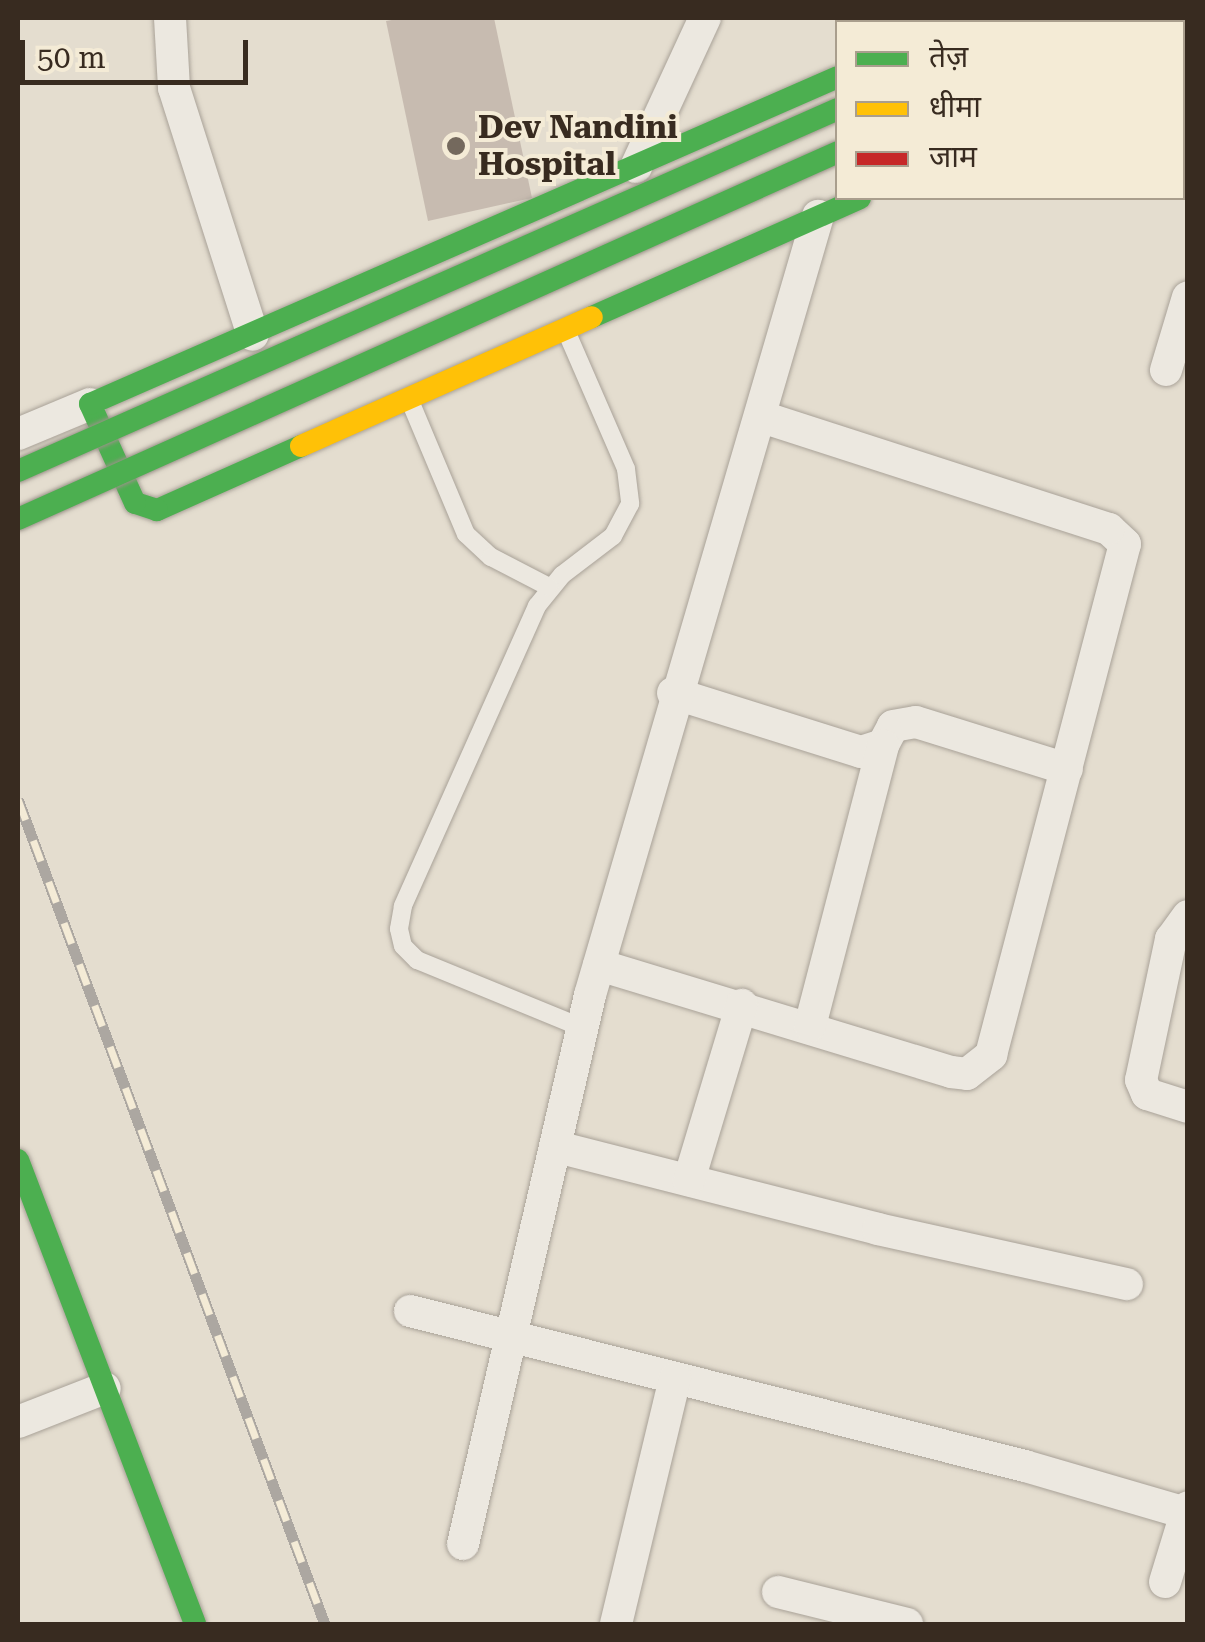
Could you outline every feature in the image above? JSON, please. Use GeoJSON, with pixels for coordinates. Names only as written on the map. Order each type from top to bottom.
{"type":"FeatureCollection","features":[{"type":"Feature","properties":{"kind":"street"},"geometry":{"type":"LineString","coordinates":[[170,18],[174,88],[253,336]]}},
{"type":"Feature","properties":{"kind":"street"},"geometry":{"type":"LineString","coordinates":[[636,167],[705,18]]}},
{"type":"Feature","properties":{"kind":"street"},"geometry":{"type":"LineString","coordinates":[[18,434],[253,336],[835,78]]}},
{"type":"Feature","properties":{"kind":"street"},"geometry":{"type":"LineString","coordinates":[[18,471],[835,110]]}},
{"type":"Feature","properties":{"kind":"street"},"geometry":{"type":"LineString","coordinates":[[18,519],[835,153]]}},
{"type":"Feature","properties":{"kind":"street"},"geometry":{"type":"LineString","coordinates":[[90,404],[135,503],[157,510],[855,200]]}},
{"type":"Feature","properties":{"kind":"street"},"geometry":{"type":"LineString","coordinates":[[463,1544],[599,966],[674,693],[762,417],[818,216]]}},
{"type":"Feature","properties":{"kind":"street"},"geometry":{"type":"LineString","coordinates":[[1166,370],[1188,297]]}},
{"type":"Feature","properties":{"kind":"street"},"geometry":{"type":"LineString","coordinates":[[599,966],[742,1005],[951,1072],[980,1067],[991,1055],[1126,558],[1119,536],[762,417]]}},
{"type":"Feature","properties":{"kind":"street"},"geometry":{"type":"LineString","coordinates":[[674,693],[861,752],[884,745]]}},
{"type":"Feature","properties":{"kind":"street"},"geometry":{"type":"LineString","coordinates":[[810,1026],[884,745],[893,726],[916,722],[1068,769]]}},
{"type":"Feature","properties":{"kind":"street"},"geometry":{"type":"LineString","coordinates":[[1188,916],[1171,939],[1141,1086],[1161,1101],[1188,1107]]}},
{"type":"Feature","properties":{"kind":"street"},"geometry":{"type":"LineString","coordinates":[[689,1180],[742,1005]]}},
{"type":"Feature","properties":{"kind":"street"},"geometry":{"type":"LineString","coordinates":[[557,1146],[1127,1284]]}},
{"type":"Feature","properties":{"kind":"street"},"geometry":{"type":"LineString","coordinates":[[18,1160],[195,1624]]}},
{"type":"Feature","properties":{"kind":"street"},"geometry":{"type":"LineString","coordinates":[[410,1311],[1186,1510],[1182,1548],[1165,1582]]}},
{"type":"Feature","properties":{"kind":"street"},"geometry":{"type":"LineString","coordinates":[[616,1624],[675,1378]]}},
{"type":"Feature","properties":{"kind":"street"},"geometry":{"type":"LineString","coordinates":[[18,1422],[105,1388]]}},
{"type":"Feature","properties":{"kind":"street"},"geometry":{"type":"LineString","coordinates":[[778,1592],[907,1624]]}},
{"type":"Feature","properties":{"kind":"lane"},"geometry":{"type":"LineString","coordinates":[[566,330],[626,469],[630,504],[613,536],[549,586],[403,906],[400,929],[402,946],[417,960],[583,1028]]}},
{"type":"Feature","properties":{"kind":"lane"},"geometry":{"type":"LineString","coordinates":[[410,400],[466,534],[491,557],[549,586]]}},
{"type":"Feature","properties":{"kind":"building"},"geometry":{"type":"Polygon","coordinates":[[[494,18],[532,198],[428,221],[386,21],[494,18]]]}},
{"type":"Feature","properties":{"kind":"railway"},"geometry":{"type":"LineString","coordinates":[[18,799],[325,1624]]}},
{"type":"Feature","properties":{"kind":"traffic: fast"},"geometry":{"type":"LineString","coordinates":[[1040,20],[1046,18]]}},
{"type":"Feature","properties":{"kind":"traffic: fast"},"geometry":{"type":"LineString","coordinates":[[301,446],[157,510],[135,503],[90,404],[835,78]]}},
{"type":"Feature","properties":{"kind":"traffic: fast"},"geometry":{"type":"LineString","coordinates":[[18,471],[835,110]]}},
{"type":"Feature","properties":{"kind":"traffic: fast"},"geometry":{"type":"LineString","coordinates":[[18,519],[835,153]]}},
{"type":"Feature","properties":{"kind":"traffic: fast"},"geometry":{"type":"LineString","coordinates":[[592,317],[855,200]]}},
{"type":"Feature","properties":{"kind":"traffic: fast"},"geometry":{"type":"LineString","coordinates":[[18,1160],[195,1624]]}},
{"type":"Feature","properties":{"kind":"traffic: slow"},"geometry":{"type":"LineString","coordinates":[[970,20],[976,18]]}},
{"type":"Feature","properties":{"kind":"traffic: slow"},"geometry":{"type":"LineString","coordinates":[[1136,20],[1141,18]]}},
{"type":"Feature","properties":{"kind":"traffic: slow"},"geometry":{"type":"LineString","coordinates":[[301,446],[592,317]]}},
{"type":"Feature","properties":{"kind":"place","name":"Dev Nandini Hospital"},"geometry":{"type":"Point","coordinates":[456,146]}}]}
